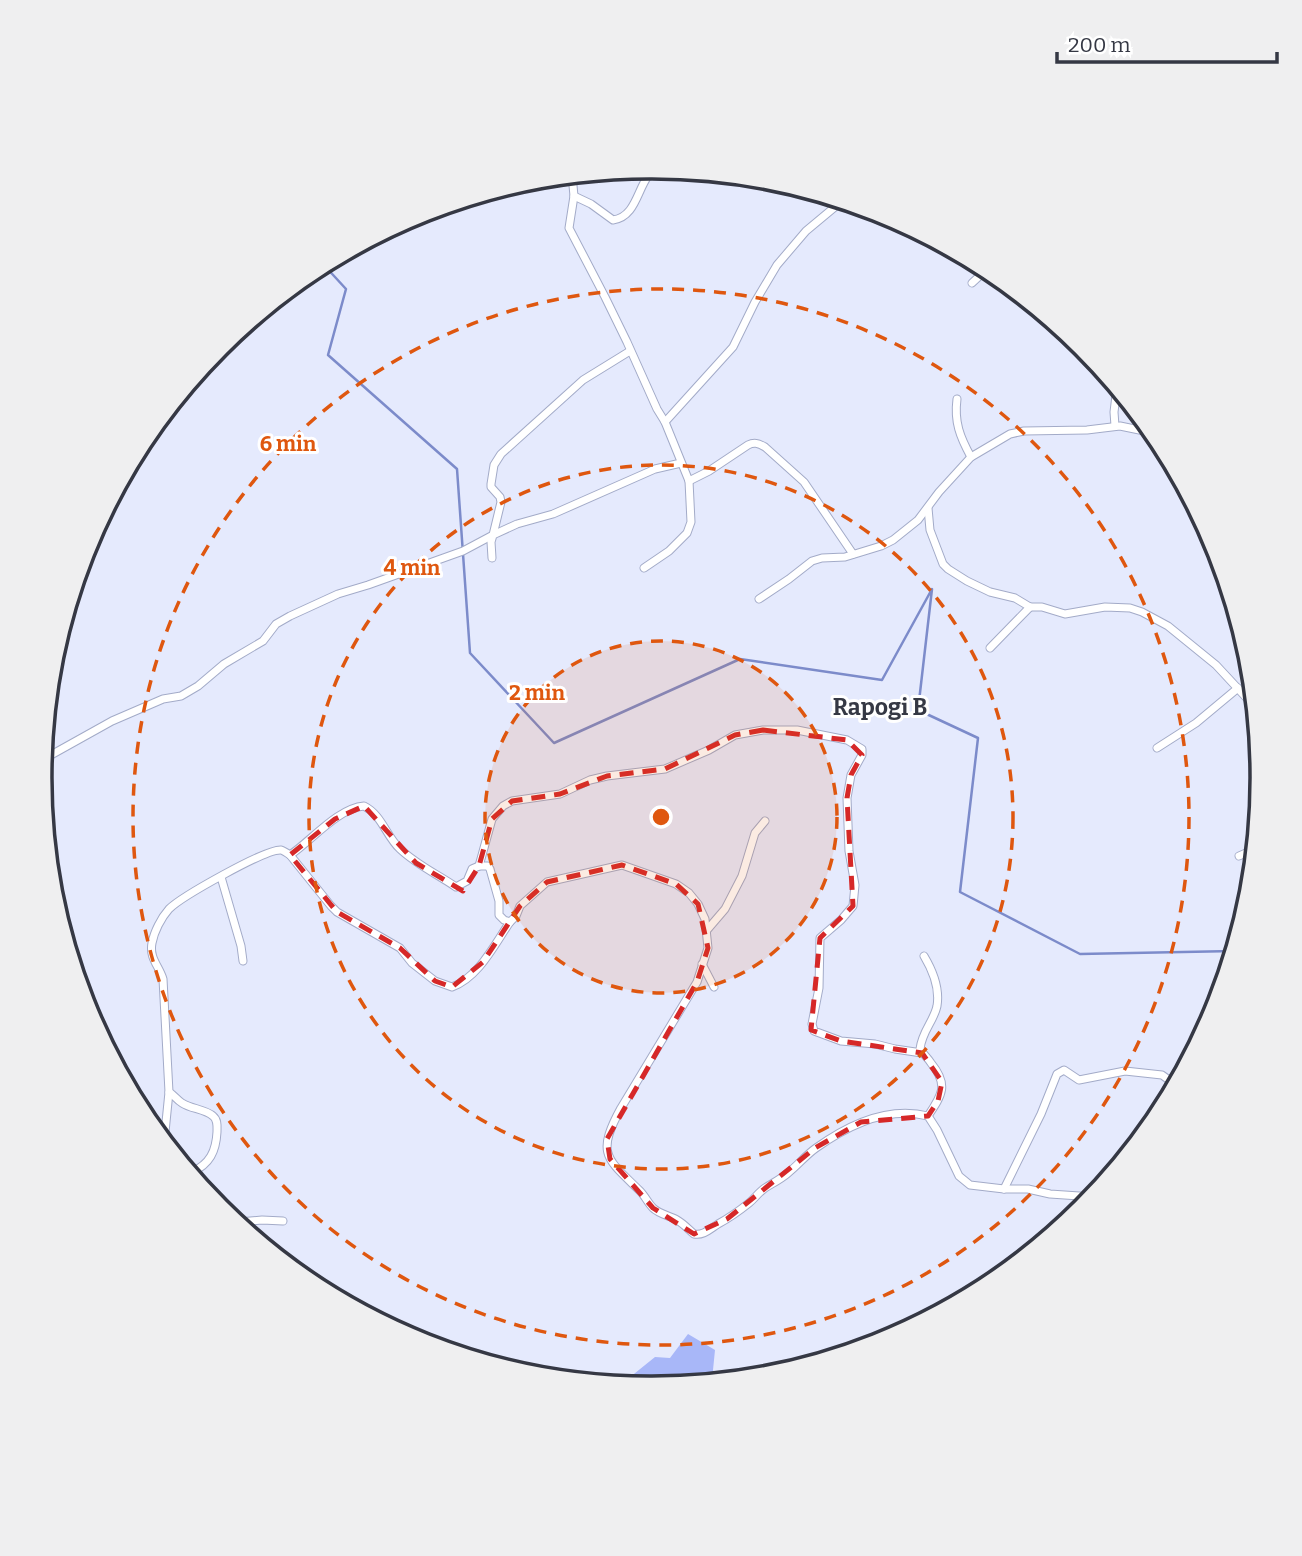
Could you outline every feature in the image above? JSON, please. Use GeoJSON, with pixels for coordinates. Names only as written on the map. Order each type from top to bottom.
{"type":"FeatureCollection","features":[{"type":"Feature","properties":{"kind":"street"},"geometry":{"type":"LineString","coordinates":[[574,196],[613,220],[619,219],[625,216],[636,201],[644,179]]}},
{"type":"Feature","properties":{"kind":"street"},"geometry":{"type":"LineString","coordinates":[[573,185],[569,228],[606,297],[665,422],[689,481],[691,522],[687,533],[669,551],[644,568]]}},
{"type":"Feature","properties":{"kind":"street"},"geometry":{"type":"LineString","coordinates":[[665,422],[733,347],[755,302],[783,257],[806,231],[834,208]]}},
{"type":"Feature","properties":{"kind":"street"},"geometry":{"type":"LineString","coordinates":[[972,283],[979,277]]}},
{"type":"Feature","properties":{"kind":"street"},"geometry":{"type":"LineString","coordinates":[[492,558],[491,542],[501,502],[491,484],[494,466],[500,454],[583,380],[630,351]]}},
{"type":"Feature","properties":{"kind":"street"},"geometry":{"type":"LineString","coordinates":[[957,399],[956,427],[971,457]]}},
{"type":"Feature","properties":{"kind":"street"},"geometry":{"type":"LineString","coordinates":[[1115,401],[1115,426]]}},
{"type":"Feature","properties":{"kind":"street"},"geometry":{"type":"LineString","coordinates":[[759,599],[812,561],[845,557],[893,540],[928,508],[971,457],[1010,435],[1024,431],[1087,430],[1115,426],[1137,429]]}},
{"type":"Feature","properties":{"kind":"street"},"geometry":{"type":"LineString","coordinates":[[689,481],[747,445],[759,444],[804,482],[853,554]]}},
{"type":"Feature","properties":{"kind":"street"},"geometry":{"type":"LineString","coordinates":[[53,754],[112,721],[163,699],[181,696],[190,691],[224,664],[263,641],[276,624],[290,616],[338,594],[463,551],[517,524],[553,514],[655,469],[681,463]]}},
{"type":"Feature","properties":{"kind":"street"},"geometry":{"type":"LineString","coordinates":[[928,508],[930,530],[943,564],[967,581],[990,592],[1015,598],[1030,607],[1042,607],[1065,614],[1105,607],[1130,608],[1142,612],[1168,626],[1216,665],[1243,694]]}},
{"type":"Feature","properties":{"kind":"street"},"geometry":{"type":"LineString","coordinates":[[990,648],[1030,607]]}},
{"type":"Feature","properties":{"kind":"street"},"geometry":{"type":"LineString","coordinates":[[1157,748],[1196,723],[1238,688]]}},
{"type":"Feature","properties":{"kind":"street"},"geometry":{"type":"LineString","coordinates":[[479,866],[492,819],[503,806],[512,801],[560,794],[590,780],[607,776],[665,769],[709,750],[735,735],[763,730],[797,730],[847,740],[862,749],[862,755],[851,775],[847,798],[849,851],[855,885],[853,906],[820,938],[819,988],[812,1024],[814,1031],[841,1041],[922,1053]]}},
{"type":"Feature","properties":{"kind":"street"},"geometry":{"type":"LineString","coordinates":[[290,855],[335,819],[352,809],[364,806],[372,810],[394,843],[416,863],[456,887],[467,881],[472,869],[488,866],[499,901],[499,915],[510,922]]}},
{"type":"Feature","properties":{"kind":"street"},"geometry":{"type":"LineString","coordinates":[[707,930],[725,909],[742,876],[755,833],[765,821]]}},
{"type":"Feature","properties":{"kind":"street"},"geometry":{"type":"LineString","coordinates":[[165,1128],[169,1092],[163,979],[153,959],[152,942],[163,917],[179,901],[221,877],[280,850],[290,855],[337,912],[400,948],[412,963],[435,981],[452,987],[462,984],[484,962],[520,906],[547,882],[622,865],[676,884],[689,893],[702,912],[707,930],[708,948],[696,982],[621,1108],[607,1139],[610,1160],[646,1197],[653,1208],[686,1225],[694,1234],[701,1235],[750,1202],[815,1148],[861,1122],[877,1117],[917,1114],[928,1116],[959,1176],[970,1185],[1079,1196]]}},
{"type":"Feature","properties":{"kind":"street"},"geometry":{"type":"LineString","coordinates":[[1239,856],[1244,854]]}},
{"type":"Feature","properties":{"kind":"street"},"geometry":{"type":"LineString","coordinates":[[221,877],[242,946],[243,961]]}},
{"type":"Feature","properties":{"kind":"street"},"geometry":{"type":"LineString","coordinates":[[924,956],[935,980],[937,1006],[920,1044],[922,1053],[938,1073],[943,1086],[938,1101],[928,1116]]}},
{"type":"Feature","properties":{"kind":"street"},"geometry":{"type":"LineString","coordinates":[[702,964],[714,987]]}},
{"type":"Feature","properties":{"kind":"street"},"geometry":{"type":"LineString","coordinates":[[1004,1189],[1059,1072],[1064,1070],[1079,1080],[1125,1071],[1162,1075],[1168,1079]]}},
{"type":"Feature","properties":{"kind":"street"},"geometry":{"type":"LineString","coordinates":[[169,1092],[183,1104],[209,1113],[216,1121],[217,1142],[214,1151],[204,1167],[197,1168]]}},
{"type":"Feature","properties":{"kind":"street"},"geometry":{"type":"LineString","coordinates":[[249,1221],[283,1221]]}},
{"type":"Feature","properties":{"kind":"highlighted area"},"geometry":{"type":"Polygon","coordinates":[[[763,730],[847,740],[862,755],[851,775],[847,798],[853,906],[820,938],[811,1030],[841,1041],[922,1053],[942,1082],[938,1101],[928,1116],[861,1122],[815,1148],[727,1219],[694,1234],[653,1208],[610,1159],[607,1139],[697,982],[708,948],[698,904],[676,884],[622,865],[547,882],[520,906],[483,962],[452,987],[435,981],[400,948],[337,912],[290,855],[335,819],[364,806],[416,863],[463,891],[479,866],[492,819],[512,801],[560,794],[607,776],[665,769],[735,735],[763,730]]]}},
{"type":"Feature","properties":{"kind":"shaded area"},"geometry":{"type":"Polygon","coordinates":[[[688,1334],[715,1350],[714,1373],[632,1376],[655,1357],[670,1358],[688,1334]]]}},
{"type":"Feature","properties":{"kind":"waterway"},"geometry":{"type":"LineString","coordinates":[[331,272],[346,289],[328,355],[457,469],[470,653],[554,743],[740,659],[882,680],[932,589],[918,710],[978,738],[960,892],[1080,954],[1224,951]]}},
{"type":"Feature","properties":{"kind":"district","name":"Rapogi B"},"geometry":{"type":"Point","coordinates":[880,707]}}]}
